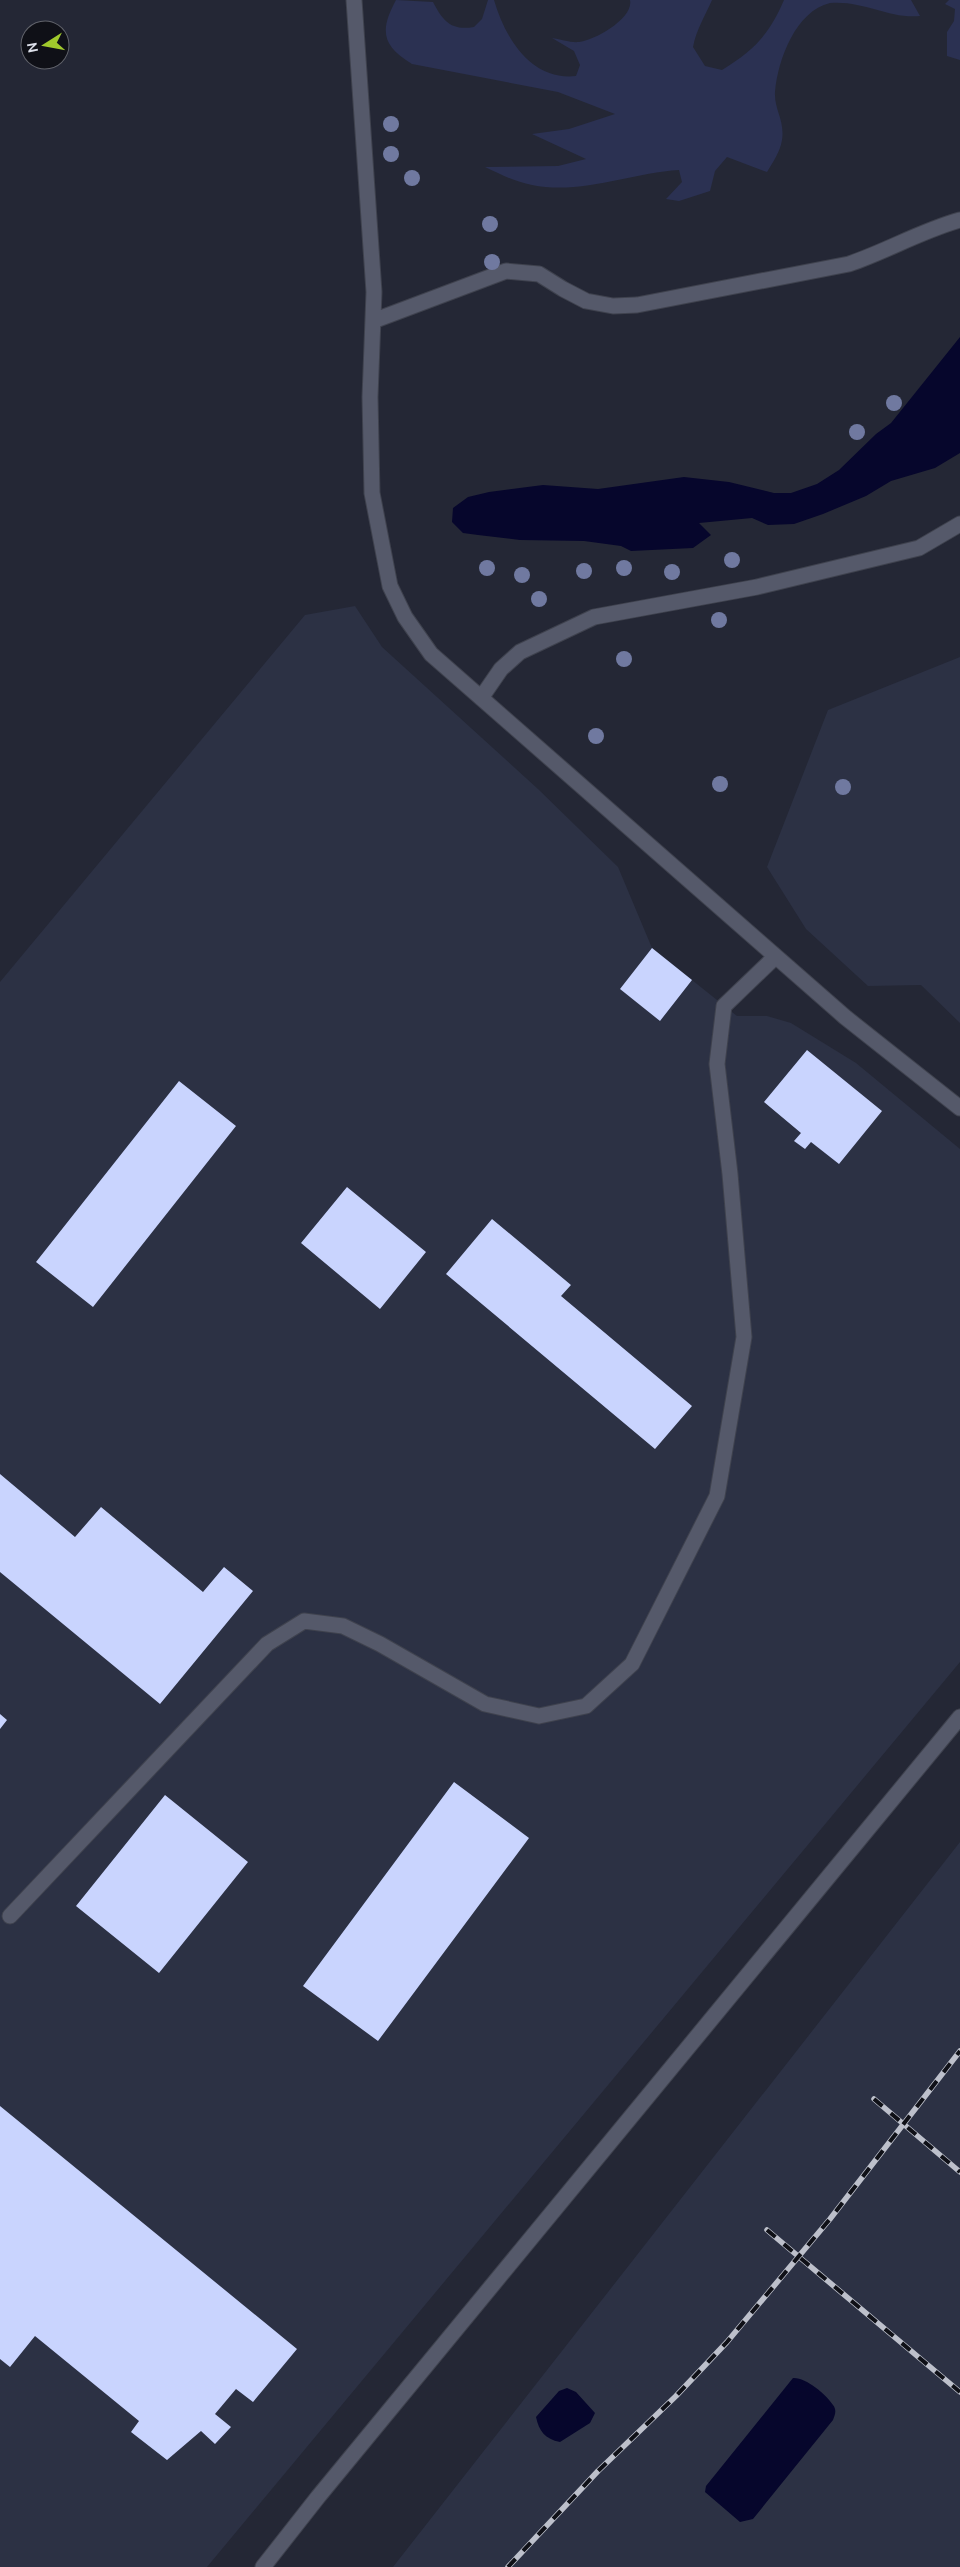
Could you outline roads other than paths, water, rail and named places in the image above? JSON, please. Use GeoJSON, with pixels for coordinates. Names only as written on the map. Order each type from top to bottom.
{"type":"FeatureCollection","features":[{"type":"Feature","properties":{"kind":"street"},"geometry":{"type":"LineString","coordinates":[[354,0],[374,292],[370,397],[372,493],[390,586],[405,617],[431,654],[845,1017],[960,1108]]}},
{"type":"Feature","properties":{"kind":"street"},"geometry":{"type":"LineString","coordinates":[[373,321],[506,271],[538,274],[562,290],[586,301],[613,306],[637,305],[849,264],[873,256],[908,238],[960,220]]}},
{"type":"Feature","properties":{"kind":"street"},"geometry":{"type":"LineString","coordinates":[[481,698],[501,669],[520,652],[594,617],[757,587],[919,548],[960,524]]}},
{"type":"Feature","properties":{"kind":"street"},"geometry":{"type":"LineString","coordinates":[[10,1916],[267,1644],[304,1621],[343,1626],[380,1644],[485,1704],[539,1716],[586,1706],[632,1664],[717,1496],[744,1338],[730,1174],[717,1064],[724,1006],[776,957]]}},
{"type":"Feature","properties":{"kind":"street"},"geometry":{"type":"LineString","coordinates":[[263,2567],[318,2497],[960,1717]]}},
{"type":"Feature","properties":{"kind":"railway"},"geometry":{"type":"LineString","coordinates":[[508,2567],[598,2471],[676,2396],[727,2342],[830,2219],[960,2051]]}},
{"type":"Feature","properties":{"kind":"railway"},"geometry":{"type":"LineString","coordinates":[[874,2099],[960,2172]]}},
{"type":"Feature","properties":{"kind":"railway"},"geometry":{"type":"LineString","coordinates":[[767,2230],[960,2392]]}}]}
